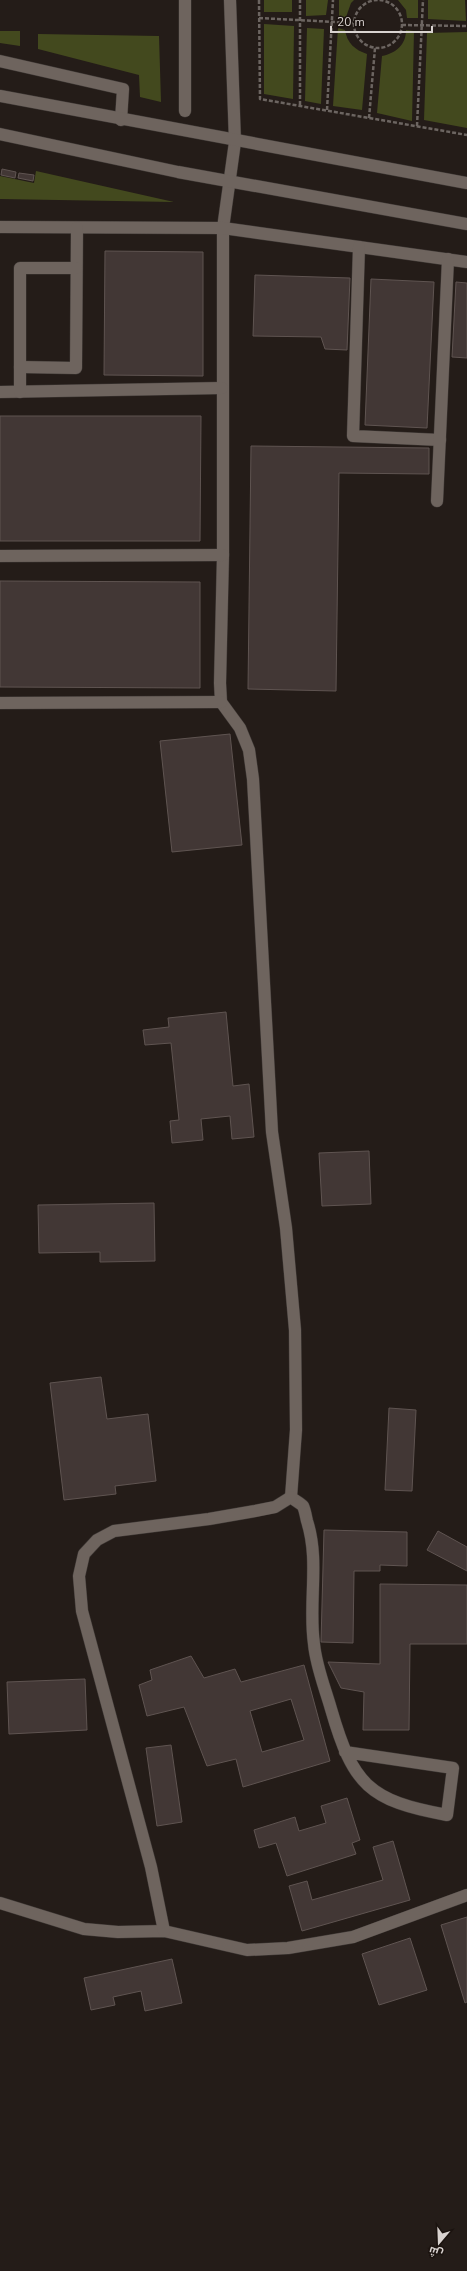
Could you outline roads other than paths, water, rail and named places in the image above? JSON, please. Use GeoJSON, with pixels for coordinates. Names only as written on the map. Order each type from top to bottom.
{"type":"FeatureCollection","features":[{"type":"Feature","properties":{"kind":"street"},"geometry":{"type":"LineString","coordinates":[[185,0],[185,111]]}},
{"type":"Feature","properties":{"kind":"street"},"geometry":{"type":"LineString","coordinates":[[230,0],[235,142],[231,181],[223,228],[223,555],[220,654],[221,702],[240,728],[249,750],[253,779],[272,1132],[286,1228],[295,1330],[296,1430],[291,1497]]}},
{"type":"Feature","properties":{"kind":"street"},"geometry":{"type":"LineString","coordinates":[[0,61],[123,89],[121,120]]}},
{"type":"Feature","properties":{"kind":"street"},"geometry":{"type":"LineString","coordinates":[[0,96],[235,142],[467,183]]}},
{"type":"Feature","properties":{"kind":"street"},"geometry":{"type":"LineString","coordinates":[[0,134],[178,172],[467,224]]}},
{"type":"Feature","properties":{"kind":"street"},"geometry":{"type":"LineString","coordinates":[[0,227],[223,228],[467,262]]}},
{"type":"Feature","properties":{"kind":"street"},"geometry":{"type":"LineString","coordinates":[[20,367],[76,368],[77,228]]}},
{"type":"Feature","properties":{"kind":"street"},"geometry":{"type":"LineString","coordinates":[[359,247],[353,436],[440,440]]}},
{"type":"Feature","properties":{"kind":"street"},"geometry":{"type":"LineString","coordinates":[[437,501],[448,259]]}},
{"type":"Feature","properties":{"kind":"street"},"geometry":{"type":"LineString","coordinates":[[20,392],[20,268],[76,268]]}},
{"type":"Feature","properties":{"kind":"street"},"geometry":{"type":"LineString","coordinates":[[0,392],[222,388]]}},
{"type":"Feature","properties":{"kind":"street"},"geometry":{"type":"LineString","coordinates":[[0,556],[223,555]]}},
{"type":"Feature","properties":{"kind":"street"},"geometry":{"type":"LineString","coordinates":[[0,703],[221,702]]}},
{"type":"Feature","properties":{"kind":"street"},"geometry":{"type":"LineString","coordinates":[[291,1497],[303,1506],[312,1536],[314,1644],[347,1759],[368,1786],[392,1801],[419,1810],[447,1815],[453,1768],[345,1752]]}},
{"type":"Feature","properties":{"kind":"street"},"geometry":{"type":"LineString","coordinates":[[164,1931],[151,1868],[82,1611],[79,1576],[84,1554],[97,1540],[114,1530],[209,1519],[255,1511],[276,1507],[291,1497]]}},
{"type":"Feature","properties":{"kind":"street"},"geometry":{"type":"LineString","coordinates":[[0,1903],[84,1929],[118,1932],[164,1931],[247,1950],[288,1948],[353,1937],[467,1895]]}}]}
